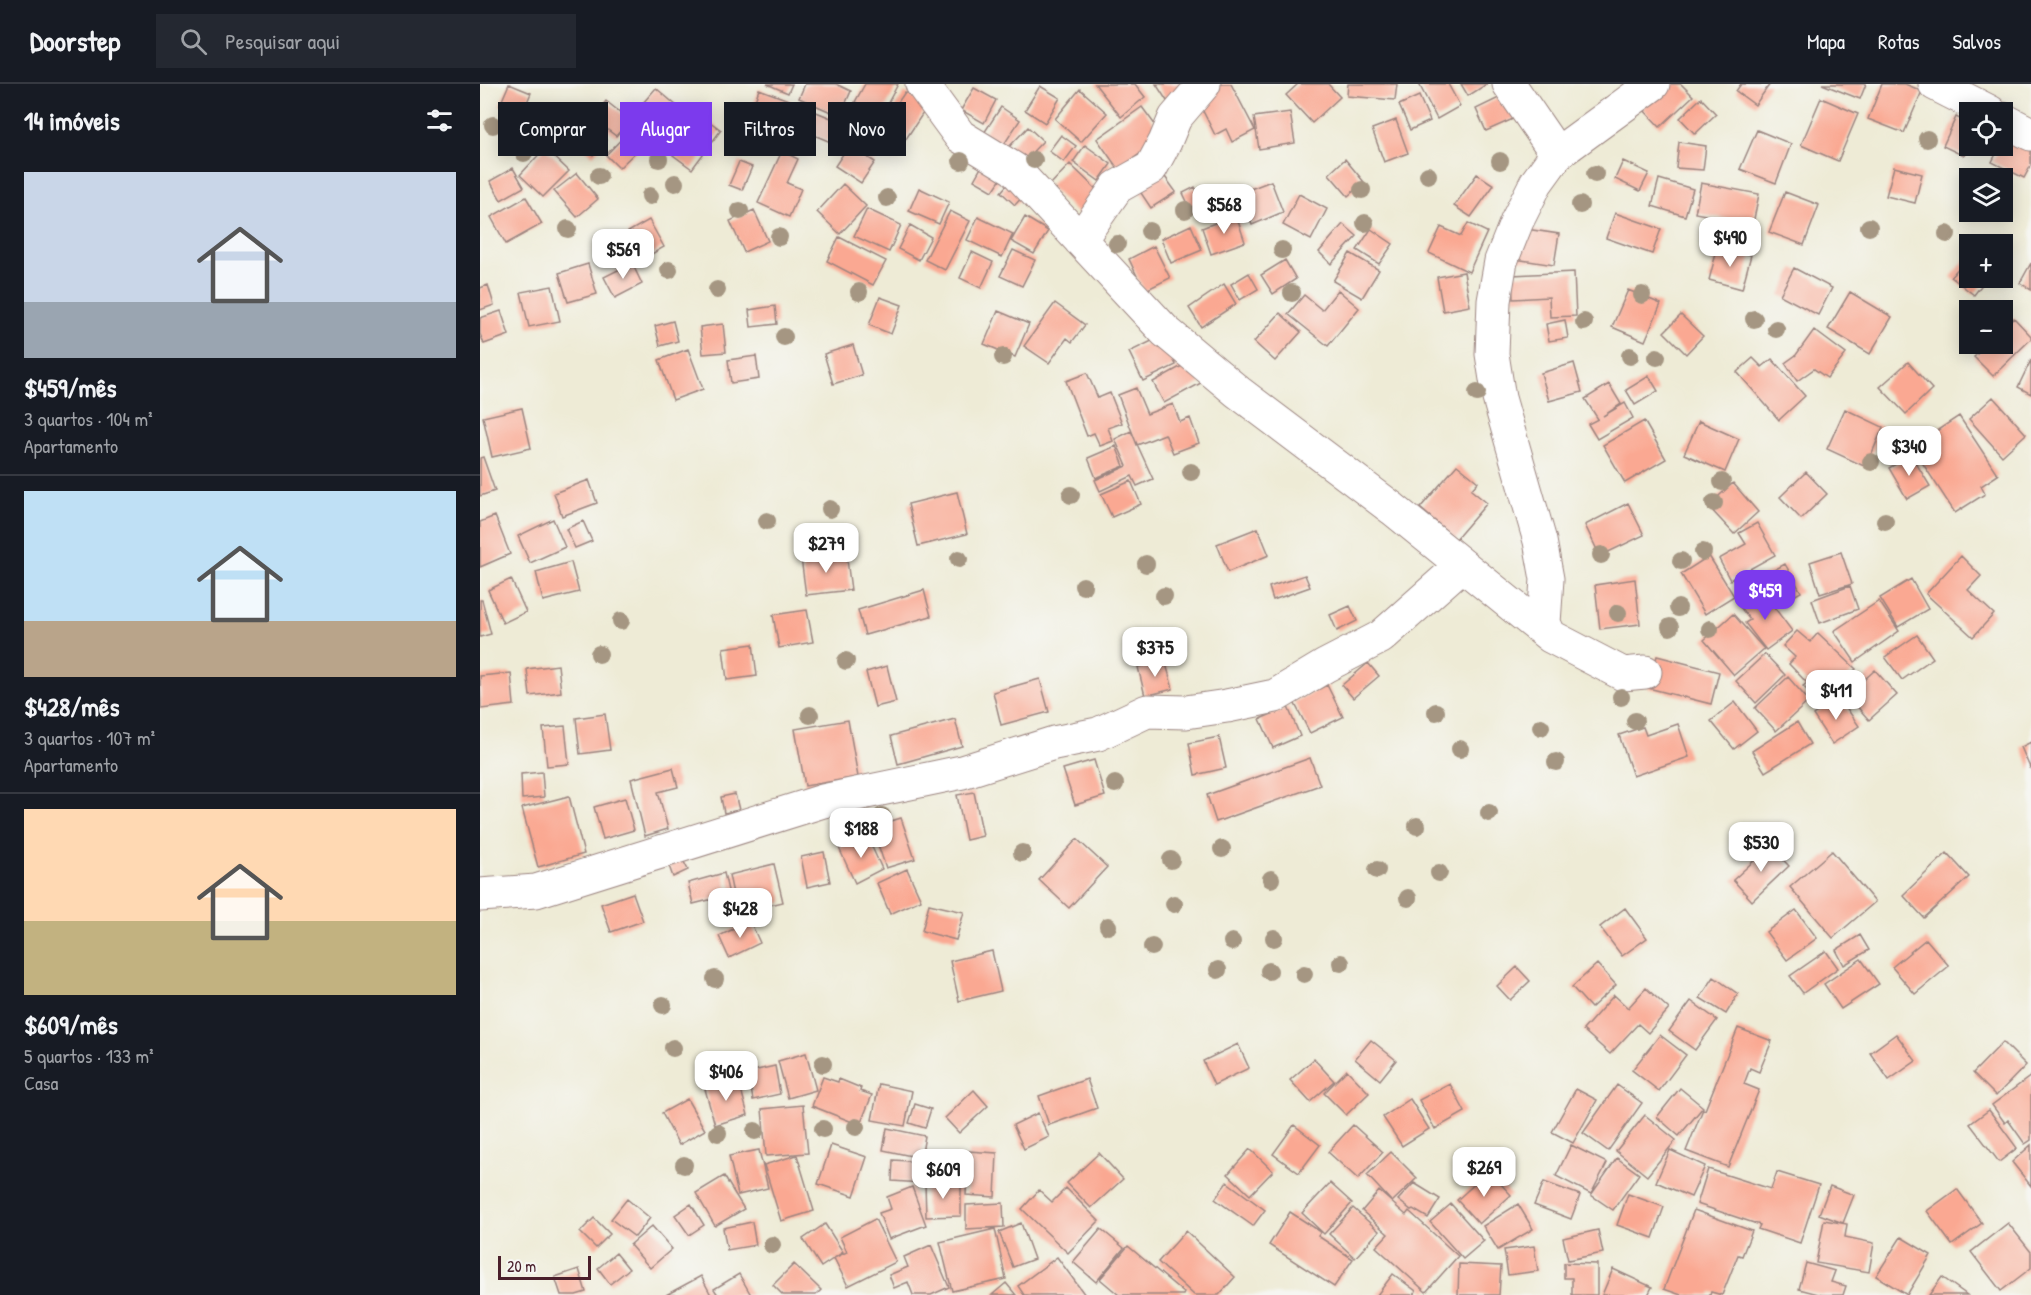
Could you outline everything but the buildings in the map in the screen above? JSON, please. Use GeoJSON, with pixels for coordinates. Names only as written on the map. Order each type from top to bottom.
{"type":"FeatureCollection","features":[{"type":"Feature","properties":{"kind":"street"},"geometry":{"type":"LineString","coordinates":[[922,84],[960,136],[1014,169],[1165,331],[1238,392],[1393,509],[1550,636],[1623,674],[1645,672]]}},
{"type":"Feature","properties":{"kind":"street"},"geometry":{"type":"LineString","coordinates":[[1080,240],[1117,187],[1151,168],[1175,118],[1204,84]]}},
{"type":"Feature","properties":{"kind":"street"},"geometry":{"type":"LineString","coordinates":[[1509,84],[1557,154]]}},
{"type":"Feature","properties":{"kind":"street"},"geometry":{"type":"LineString","coordinates":[[1550,636],[1544,622],[1547,579],[1540,541],[1502,407],[1492,354],[1494,301],[1501,261],[1536,183],[1557,154],[1653,84]]}},
{"type":"Feature","properties":{"kind":"street"},"geometry":{"type":"LineString","coordinates":[[1935,84],[1970,102]]}},
{"type":"Feature","properties":{"kind":"street"},"geometry":{"type":"LineString","coordinates":[[2013,125],[2031,134]]}},
{"type":"Feature","properties":{"kind":"street"},"geometry":{"type":"LineString","coordinates":[[480,895],[536,891],[823,801],[962,772],[1054,743],[1098,734],[1147,711],[1186,712],[1275,696],[1325,666],[1381,637],[1462,565]]}}]}
